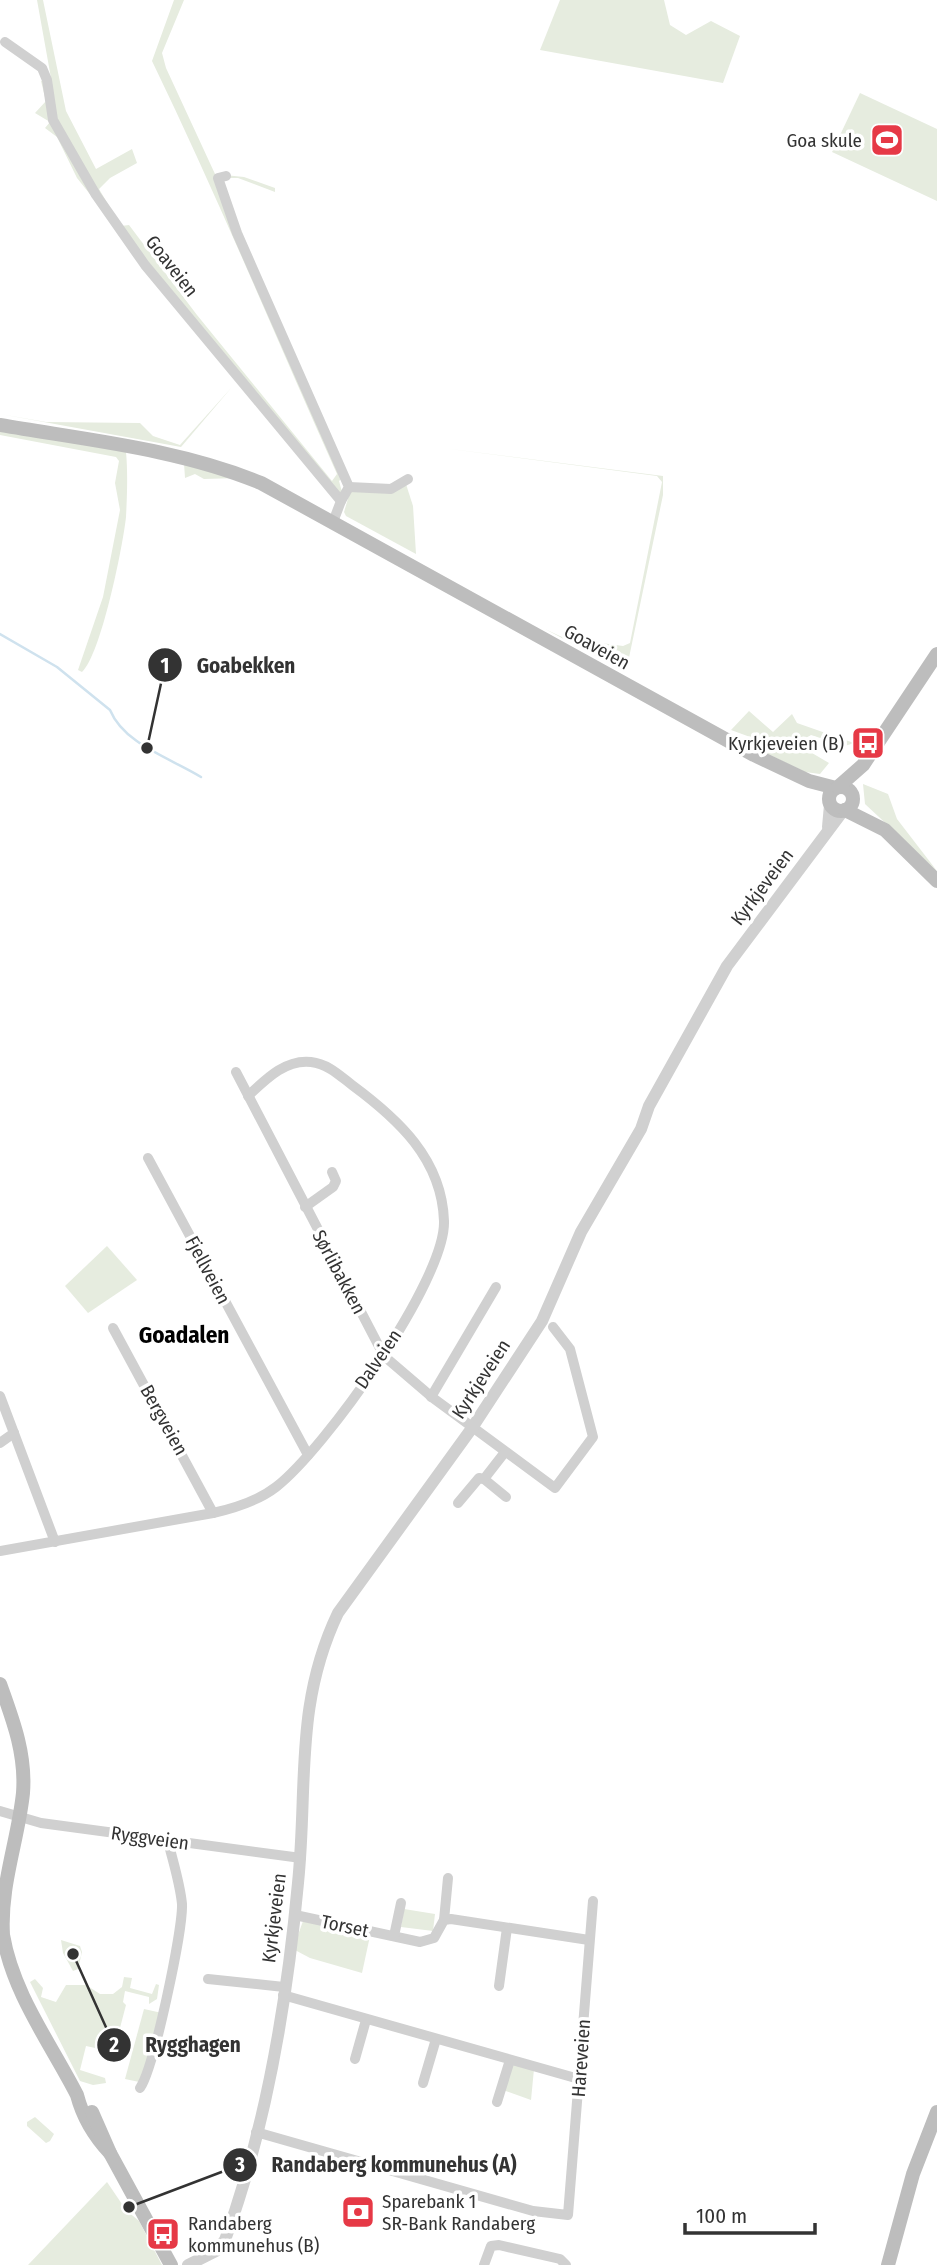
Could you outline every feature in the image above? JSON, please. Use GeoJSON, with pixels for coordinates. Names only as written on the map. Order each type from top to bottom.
{"type":"FeatureCollection","features":[{"type":"Feature","properties":{"kind":"main road","name":"Goaveien"},"geometry":{"type":"LineString","coordinates":[[0,425],[145,451],[230,471],[275,489],[691,721],[808,781],[876,823],[903,845],[937,881]]}},
{"type":"Feature","properties":{"kind":"main road","name":"Kyrkjeveien"},"geometry":{"type":"LineString","coordinates":[[837,800],[937,654]]}},
{"type":"Feature","properties":{"kind":"main road","name":"Kyrkjeveien"},"geometry":{"type":"LineString","coordinates":[[853,796],[863,765]]}},
{"type":"Feature","properties":{"kind":"main road","name":"Goaveien"},"geometry":{"type":"LineString","coordinates":[[837,800],[847,788],[876,823]]}},
{"type":"Feature","properties":{"kind":"main road"},"geometry":{"type":"LineString","coordinates":[[0,1684],[21,1749],[23,1779],[18,1818],[4,1880],[3,1935],[21,1992],[77,2095],[82,2113],[95,2137],[110,2153],[171,2265]]}},
{"type":"Feature","properties":{"kind":"main road"},"geometry":{"type":"LineString","coordinates":[[888,2265],[915,2165],[937,2112]]}},
{"type":"Feature","properties":{"kind":"street","name":"Goaveien"},"geometry":{"type":"LineString","coordinates":[[5,42],[42,68],[47,80],[52,120],[96,195],[145,265],[341,501]]}},
{"type":"Feature","properties":{"kind":"street"},"geometry":{"type":"LineString","coordinates":[[226,176],[218,178],[237,233],[349,487]]}},
{"type":"Feature","properties":{"kind":"street"},"geometry":{"type":"LineString","coordinates":[[349,487],[391,489],[408,479]]}},
{"type":"Feature","properties":{"kind":"street"},"geometry":{"type":"LineString","coordinates":[[333,522],[349,487]]}},
{"type":"Feature","properties":{"kind":"street","name":"Kyrkjeveien"},"geometry":{"type":"LineString","coordinates":[[188,2265],[216,2251],[225,2240],[256,2132],[295,1915],[301,1858],[309,1699],[329,1633],[364,1575],[472,1428],[542,1321],[581,1232],[641,1129],[649,1106],[716,984],[828,827],[837,800]]}},
{"type":"Feature","properties":{"kind":"street","name":"Dalveien"},"geometry":{"type":"LineString","coordinates":[[0,1551],[213,1513],[260,1497],[285,1479],[308,1455],[384,1356],[438,1258],[443,1240],[442,1200],[426,1158],[395,1118],[327,1066],[310,1062],[293,1064],[276,1071],[248,1096]]}},
{"type":"Feature","properties":{"kind":"street","name":"Sørlibakken"},"geometry":{"type":"LineString","coordinates":[[236,1072],[384,1356],[431,1397],[555,1488],[593,1437],[570,1349],[552,1327]]}},
{"type":"Feature","properties":{"kind":"street","name":"Fjellveien"},"geometry":{"type":"LineString","coordinates":[[148,1158],[308,1455]]}},
{"type":"Feature","properties":{"kind":"street","name":"Sørlibakken"},"geometry":{"type":"LineString","coordinates":[[305,1207],[333,1187],[336,1181],[332,1172]]}},
{"type":"Feature","properties":{"kind":"street"},"geometry":{"type":"LineString","coordinates":[[431,1397],[496,1287]]}},
{"type":"Feature","properties":{"kind":"street","name":"Bergveien"},"geometry":{"type":"LineString","coordinates":[[113,1328],[213,1513]]}},
{"type":"Feature","properties":{"kind":"street"},"geometry":{"type":"LineString","coordinates":[[0,1396],[55,1542]]}},
{"type":"Feature","properties":{"kind":"street"},"geometry":{"type":"LineString","coordinates":[[0,1443],[14,1433]]}},
{"type":"Feature","properties":{"kind":"street"},"geometry":{"type":"LineString","coordinates":[[484,1479],[505,1452]]}},
{"type":"Feature","properties":{"kind":"street"},"geometry":{"type":"LineString","coordinates":[[458,1503],[479,1478],[506,1497]]}},
{"type":"Feature","properties":{"kind":"street","name":"Ryggveien"},"geometry":{"type":"LineString","coordinates":[[0,1811],[18,1818],[301,1858]]}},
{"type":"Feature","properties":{"kind":"street"},"geometry":{"type":"LineString","coordinates":[[140,2088],[152,2056],[181,1935],[182,1905],[168,1841]]}},
{"type":"Feature","properties":{"kind":"street"},"geometry":{"type":"LineString","coordinates":[[448,1878],[444,1920],[589,1940]]}},
{"type":"Feature","properties":{"kind":"street","name":"Hareveien"},"geometry":{"type":"LineString","coordinates":[[256,2132],[533,2211],[568,2215],[593,1901]]}},
{"type":"Feature","properties":{"kind":"street","name":"Torset"},"geometry":{"type":"LineString","coordinates":[[394,1936],[401,1903]]}},
{"type":"Feature","properties":{"kind":"street","name":"Torset"},"geometry":{"type":"LineString","coordinates":[[295,1915],[430,1941],[444,1920]]}},
{"type":"Feature","properties":{"kind":"street"},"geometry":{"type":"LineString","coordinates":[[499,1986],[507,1928]]}},
{"type":"Feature","properties":{"kind":"street","name":"Kyrkjeveien"},"geometry":{"type":"LineString","coordinates":[[208,1979],[283,1991]]}},
{"type":"Feature","properties":{"kind":"street"},"geometry":{"type":"LineString","coordinates":[[283,1991],[366,2020],[579,2079]]}},
{"type":"Feature","properties":{"kind":"street"},"geometry":{"type":"LineString","coordinates":[[355,2059],[366,2020]]}},
{"type":"Feature","properties":{"kind":"street"},"geometry":{"type":"LineString","coordinates":[[423,2082],[436,2039]]}},
{"type":"Feature","properties":{"kind":"street"},"geometry":{"type":"LineString","coordinates":[[497,2102],[510,2060]]}},
{"type":"Feature","properties":{"kind":"street"},"geometry":{"type":"LineString","coordinates":[[484,2265],[491,2246],[499,2245],[560,2259],[566,2265]]}},
{"type":"Feature","properties":{"kind":"shaded area"},"geometry":{"type":"Polygon","coordinates":[[[37,0],[43,0],[66,111],[96,169],[132,149],[137,163],[110,178],[99,189],[121,226],[129,225],[197,315],[332,481],[337,474],[152,61],[174,0],[184,0],[162,53],[166,68],[215,174],[244,177],[275,188],[275,192],[238,178],[219,178],[344,476],[339,481],[342,492],[339,494],[77,178],[57,137],[45,128],[50,122],[35,113],[46,101],[41,81],[51,78],[37,0]]]}},
{"type":"Feature","properties":{"kind":"shaded area"},"geometry":{"type":"Polygon","coordinates":[[[560,0],[664,0],[670,25],[686,35],[711,21],[740,36],[723,83],[540,50],[560,0]]]}},
{"type":"Feature","properties":{"kind":"shaded area","name":"Goa skule"},"geometry":{"type":"Polygon","coordinates":[[[860,93],[937,129],[937,201],[832,152],[860,93]]]}},
{"type":"Feature","properties":{"kind":"shaded area"},"geometry":{"type":"Polygon","coordinates":[[[232,387],[181,447],[0,414],[46,422],[140,423],[153,436],[180,445],[232,387]]]}},
{"type":"Feature","properties":{"kind":"shaded area"},"geometry":{"type":"Polygon","coordinates":[[[0,430],[126,452],[126,517],[121,551],[96,645],[82,672],[78,670],[103,597],[120,510],[115,483],[119,461],[116,457],[0,435],[0,430]]]}},
{"type":"Feature","properties":{"kind":"shaded area"},"geometry":{"type":"Polygon","coordinates":[[[442,448],[663,476],[663,495],[626,672],[545,629],[579,645],[594,642],[623,646],[630,643],[662,482],[657,476],[442,448]]]}},
{"type":"Feature","properties":{"kind":"shaded area"},"geometry":{"type":"Polygon","coordinates":[[[184,463],[238,478],[204,479],[195,474],[185,478],[184,463]]]}},
{"type":"Feature","properties":{"kind":"shaded area"},"geometry":{"type":"Polygon","coordinates":[[[405,481],[413,506],[416,554],[346,516],[344,512],[350,492],[405,481]]]}},
{"type":"Feature","properties":{"kind":"shaded area"},"geometry":{"type":"Polygon","coordinates":[[[749,711],[773,732],[792,714],[797,723],[854,743],[845,746],[811,735],[802,745],[761,741],[731,730],[749,711]]]}},
{"type":"Feature","properties":{"kind":"shaded area"},"geometry":{"type":"Polygon","coordinates":[[[743,742],[812,753],[829,763],[820,774],[805,772],[743,742]]]}},
{"type":"Feature","properties":{"kind":"shaded area"},"geometry":{"type":"Polygon","coordinates":[[[863,784],[888,794],[897,819],[937,871],[865,804],[863,784]]]}},
{"type":"Feature","properties":{"kind":"shaded area"},"geometry":{"type":"Polygon","coordinates":[[[107,1246],[137,1280],[88,1313],[65,1286],[107,1246]]]}},
{"type":"Feature","properties":{"kind":"shaded area"},"geometry":{"type":"Polygon","coordinates":[[[404,1909],[435,1914],[433,1931],[401,1927],[404,1909]]]}},
{"type":"Feature","properties":{"kind":"shaded area"},"geometry":{"type":"Polygon","coordinates":[[[303,1921],[370,1936],[362,1973],[310,1958],[293,1949],[303,1921]]]}},
{"type":"Feature","properties":{"kind":"shaded area"},"geometry":{"type":"Polygon","coordinates":[[[61,1940],[80,1946],[82,1952],[78,1969],[73,1971],[63,1953],[61,1940]]]}},
{"type":"Feature","properties":{"kind":"shaded area"},"geometry":{"type":"Polygon","coordinates":[[[124,1977],[132,1978],[130,1988],[152,1994],[156,1984],[159,1985],[157,1999],[149,2004],[149,1997],[125,1991],[123,2002],[126,2005],[115,2047],[109,2051],[86,2046],[80,2070],[105,2078],[106,2083],[93,2085],[80,2081],[30,1982],[35,1979],[43,1988],[41,1997],[56,2002],[66,1985],[86,1985],[100,1994],[113,1994],[122,1987],[124,1977]]]}},
{"type":"Feature","properties":{"kind":"shaded area"},"geometry":{"type":"Polygon","coordinates":[[[144,2009],[162,2013],[144,2083],[125,2079],[144,2009]]]}},
{"type":"Feature","properties":{"kind":"shaded area"},"geometry":{"type":"Polygon","coordinates":[[[510,2064],[534,2069],[531,2100],[500,2089],[510,2064]]]}},
{"type":"Feature","properties":{"kind":"shaded area"},"geometry":{"type":"Polygon","coordinates":[[[35,2117],[54,2134],[50,2141],[46,2143],[27,2126],[27,2122],[35,2117]]]}},
{"type":"Feature","properties":{"kind":"shaded area"},"geometry":{"type":"Polygon","coordinates":[[[107,2182],[126,2210],[139,2221],[162,2265],[28,2265],[107,2182]]]}},
{"type":"Feature","properties":{"kind":"waterway"},"geometry":{"type":"LineString","coordinates":[[0,634],[57,667],[110,710],[117,722],[137,741],[201,777]]}},
{"type":"Feature","properties":{"kind":"place","name":"Goa skule"},"geometry":{"type":"Point","coordinates":[887,140]}},
{"type":"Feature","properties":{"kind":"place","name":"Kyrkjeveien (B)"},"geometry":{"type":"Point","coordinates":[868,743]}},
{"type":"Feature","properties":{"kind":"place","name":"Goabekken"},"geometry":{"type":"Point","coordinates":[147,748]}},
{"type":"Feature","properties":{"kind":"place","name":"Rygghagen"},"geometry":{"type":"Point","coordinates":[73,1954]}},
{"type":"Feature","properties":{"kind":"place","name":"Randaberg kommunehus (A)"},"geometry":{"type":"Point","coordinates":[129,2207]}},
{"type":"Feature","properties":{"kind":"place","name":"Sparebank 1 SR-Bank Randaberg"},"geometry":{"type":"Point","coordinates":[358,2212]}},
{"type":"Feature","properties":{"kind":"place","name":"Randaberg kommunehus (B)"},"geometry":{"type":"Point","coordinates":[163,2234]}},
{"type":"Feature","properties":{"kind":"district","name":"Goadalen"},"geometry":{"type":"Point","coordinates":[184,1335]}}]}
